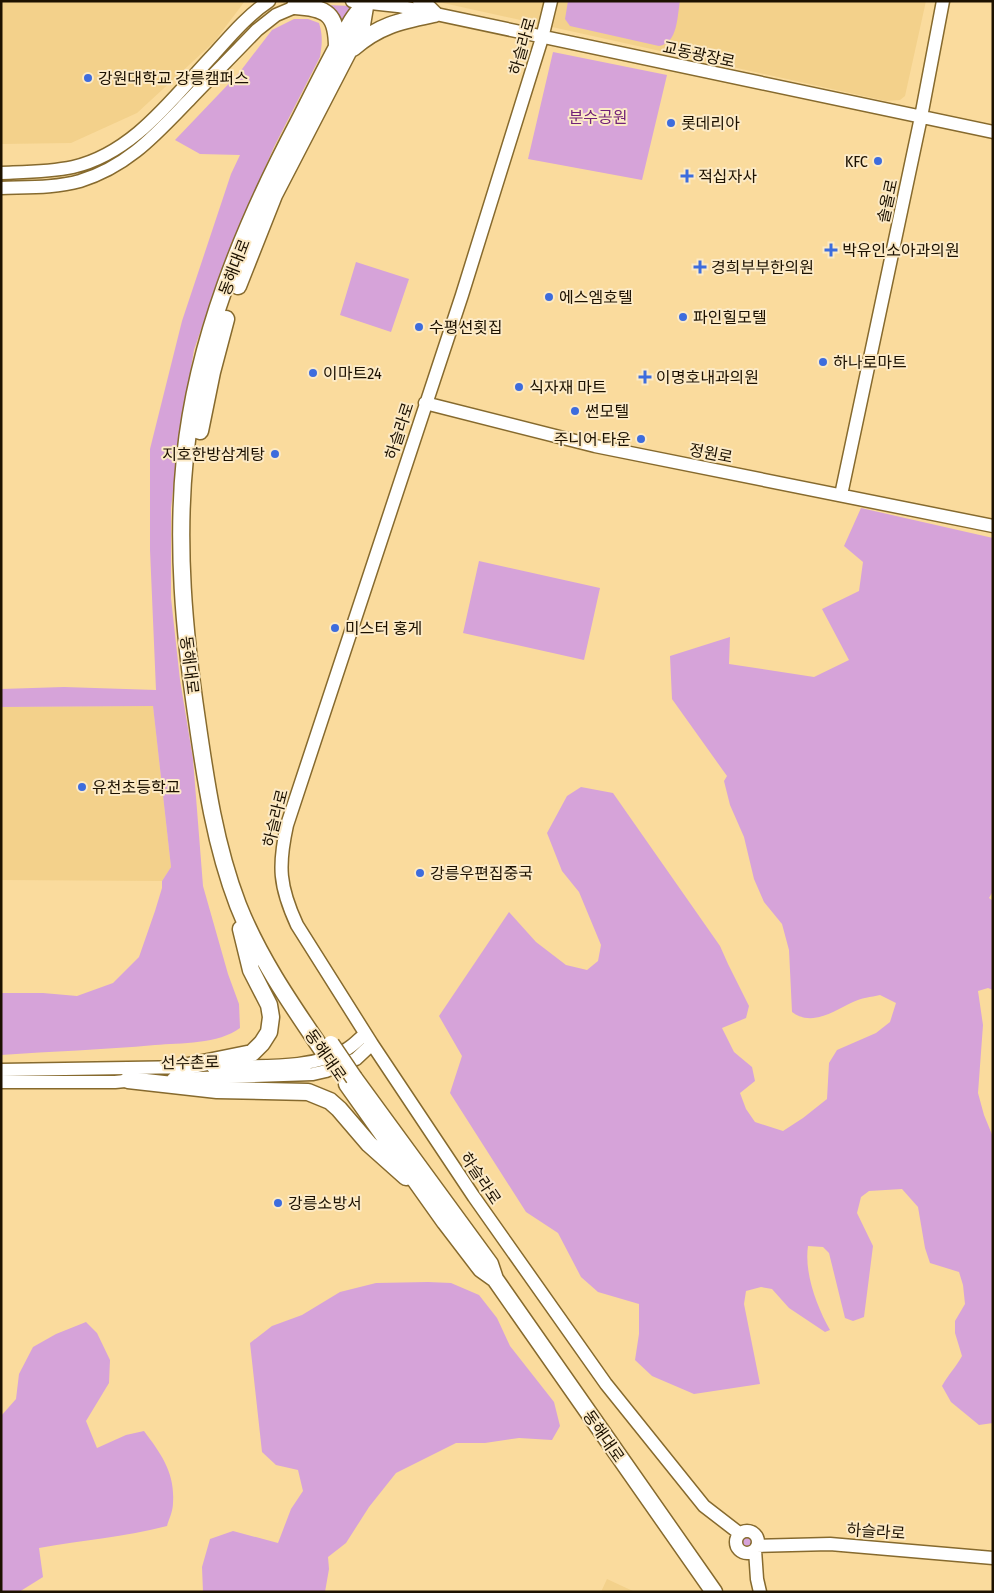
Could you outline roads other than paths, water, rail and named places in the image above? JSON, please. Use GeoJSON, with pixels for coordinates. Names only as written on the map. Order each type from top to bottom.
{"type":"FeatureCollection","features":[{"type":"Feature","properties":{"kind":"main road"},"geometry":{"type":"LineString","coordinates":[[420,1],[434,14]]}},
{"type":"Feature","properties":{"kind":"main road","name":"동해대로"},"geometry":{"type":"LineString","coordinates":[[327,1047],[269,948],[253,914],[232,855],[217,784],[199,662],[191,576],[191,529],[195,469],[201,423],[221,335],[239,282],[274,195],[343,51],[351,21],[361,2]]}},
{"type":"Feature","properties":{"kind":"main road"},"geometry":{"type":"LineString","coordinates":[[295,6],[315,7],[326,13],[331,18],[343,51],[382,28],[434,14]]}},
{"type":"Feature","properties":{"kind":"main road","name":"동해대로"},"geometry":{"type":"LineString","coordinates":[[343,51],[285,148],[240,249],[208,341],[191,418],[185,457],[181,532],[181,570],[185,630],[207,788],[216,836],[231,886],[253,940],[272,975],[351,1081],[445,1222],[481,1269],[495,1279]]}},
{"type":"Feature","properties":{"kind":"main road"},"geometry":{"type":"LineString","coordinates":[[183,1068],[252,1053],[269,1032],[271,1017],[269,1005],[251,970],[231,886]]}},
{"type":"Feature","properties":{"kind":"main road"},"geometry":{"type":"LineString","coordinates":[[128,1080],[217,1090],[308,1092],[321,1096],[339,1109],[369,1144],[429,1198]]}},
{"type":"Feature","properties":{"kind":"main road","name":"동해대로"},"geometry":{"type":"LineString","coordinates":[[351,1081],[490,1264],[495,1279],[714,1592]]}},
{"type":"Feature","properties":{"kind":"street"},"geometry":{"type":"LineString","coordinates":[[1,173],[40,172],[75,167],[113,152],[140,133],[247,18],[269,1]]}},
{"type":"Feature","properties":{"kind":"street"},"geometry":{"type":"LineString","coordinates":[[1,188],[43,187],[79,181],[104,172],[121,163],[148,143],[258,30],[276,15],[295,6],[312,1]]}},
{"type":"Feature","properties":{"kind":"street","name":"하슬라로"},"geometry":{"type":"LineString","coordinates":[[551,1],[542,38],[465,286],[287,825],[280,867],[282,885],[291,912],[310,947],[368,1039],[474,1197],[606,1384],[704,1506],[739,1533],[735,1540],[739,1550],[745,1553],[756,1548],[830,1544],[993,1558]]}},
{"type":"Feature","properties":{"kind":"street","name":"솔올로"},"geometry":{"type":"LineString","coordinates":[[841,496],[921,117],[943,1]]}},
{"type":"Feature","properties":{"kind":"street","name":"교동광장로"},"geometry":{"type":"LineString","coordinates":[[361,2],[394,4],[542,38],[993,132]]}},
{"type":"Feature","properties":{"kind":"street","name":"정원로"},"geometry":{"type":"LineString","coordinates":[[425,403],[595,446],[993,526]]}},
{"type":"Feature","properties":{"kind":"street","name":"선수촌로"},"geometry":{"type":"LineString","coordinates":[[1,1070],[183,1068],[307,1064],[326,1059],[368,1039]]}},
{"type":"Feature","properties":{"kind":"street","name":"선수촌로"},"geometry":{"type":"LineString","coordinates":[[1,1082],[115,1082],[313,1074],[356,1059],[368,1039]]}},
{"type":"Feature","properties":{"kind":"street"},"geometry":{"type":"LineString","coordinates":[[756,1548],[757,1579],[760,1592]]}},
{"type":"Feature","properties":{"kind":"place","name":"강원대학교 강릉캠퍼스"},"geometry":{"type":"Point","coordinates":[88,78]}},
{"type":"Feature","properties":{"kind":"place","name":"롯데리아"},"geometry":{"type":"Point","coordinates":[671,123]}},
{"type":"Feature","properties":{"kind":"place","name":"KFC"},"geometry":{"type":"Point","coordinates":[878,161]}},
{"type":"Feature","properties":{"kind":"place","name":"적십자사"},"geometry":{"type":"Point","coordinates":[687,176]}},
{"type":"Feature","properties":{"kind":"place","name":"박유인소아과의원"},"geometry":{"type":"Point","coordinates":[831,250]}},
{"type":"Feature","properties":{"kind":"place","name":"경희부부한의원"},"geometry":{"type":"Point","coordinates":[700,267]}},
{"type":"Feature","properties":{"kind":"place","name":"에스엠호텔"},"geometry":{"type":"Point","coordinates":[549,297]}},
{"type":"Feature","properties":{"kind":"place","name":"파인힐모텔"},"geometry":{"type":"Point","coordinates":[683,317]}},
{"type":"Feature","properties":{"kind":"place","name":"수평선횟집"},"geometry":{"type":"Point","coordinates":[419,327]}},
{"type":"Feature","properties":{"kind":"place","name":"하나로마트"},"geometry":{"type":"Point","coordinates":[823,362]}},
{"type":"Feature","properties":{"kind":"place","name":"이마트24"},"geometry":{"type":"Point","coordinates":[313,373]}},
{"type":"Feature","properties":{"kind":"place","name":"이명호내과의원"},"geometry":{"type":"Point","coordinates":[645,377]}},
{"type":"Feature","properties":{"kind":"place","name":"식자재 마트"},"geometry":{"type":"Point","coordinates":[519,387]}},
{"type":"Feature","properties":{"kind":"place","name":"썬모텔"},"geometry":{"type":"Point","coordinates":[575,411]}},
{"type":"Feature","properties":{"kind":"place","name":"주니어 타운"},"geometry":{"type":"Point","coordinates":[641,439]}},
{"type":"Feature","properties":{"kind":"place","name":"지호한방삼계탕"},"geometry":{"type":"Point","coordinates":[275,454]}},
{"type":"Feature","properties":{"kind":"place","name":"미스터 홍게"},"geometry":{"type":"Point","coordinates":[335,628]}},
{"type":"Feature","properties":{"kind":"place","name":"유천초등학교"},"geometry":{"type":"Point","coordinates":[82,787]}},
{"type":"Feature","properties":{"kind":"place","name":"강릉우편집중국"},"geometry":{"type":"Point","coordinates":[420,873]}},
{"type":"Feature","properties":{"kind":"place","name":"강릉소방서"},"geometry":{"type":"Point","coordinates":[278,1203]}},
{"type":"Feature","properties":{"kind":"park label","name":"분수공원"},"geometry":{"type":"Point","coordinates":[598,117]}}]}
